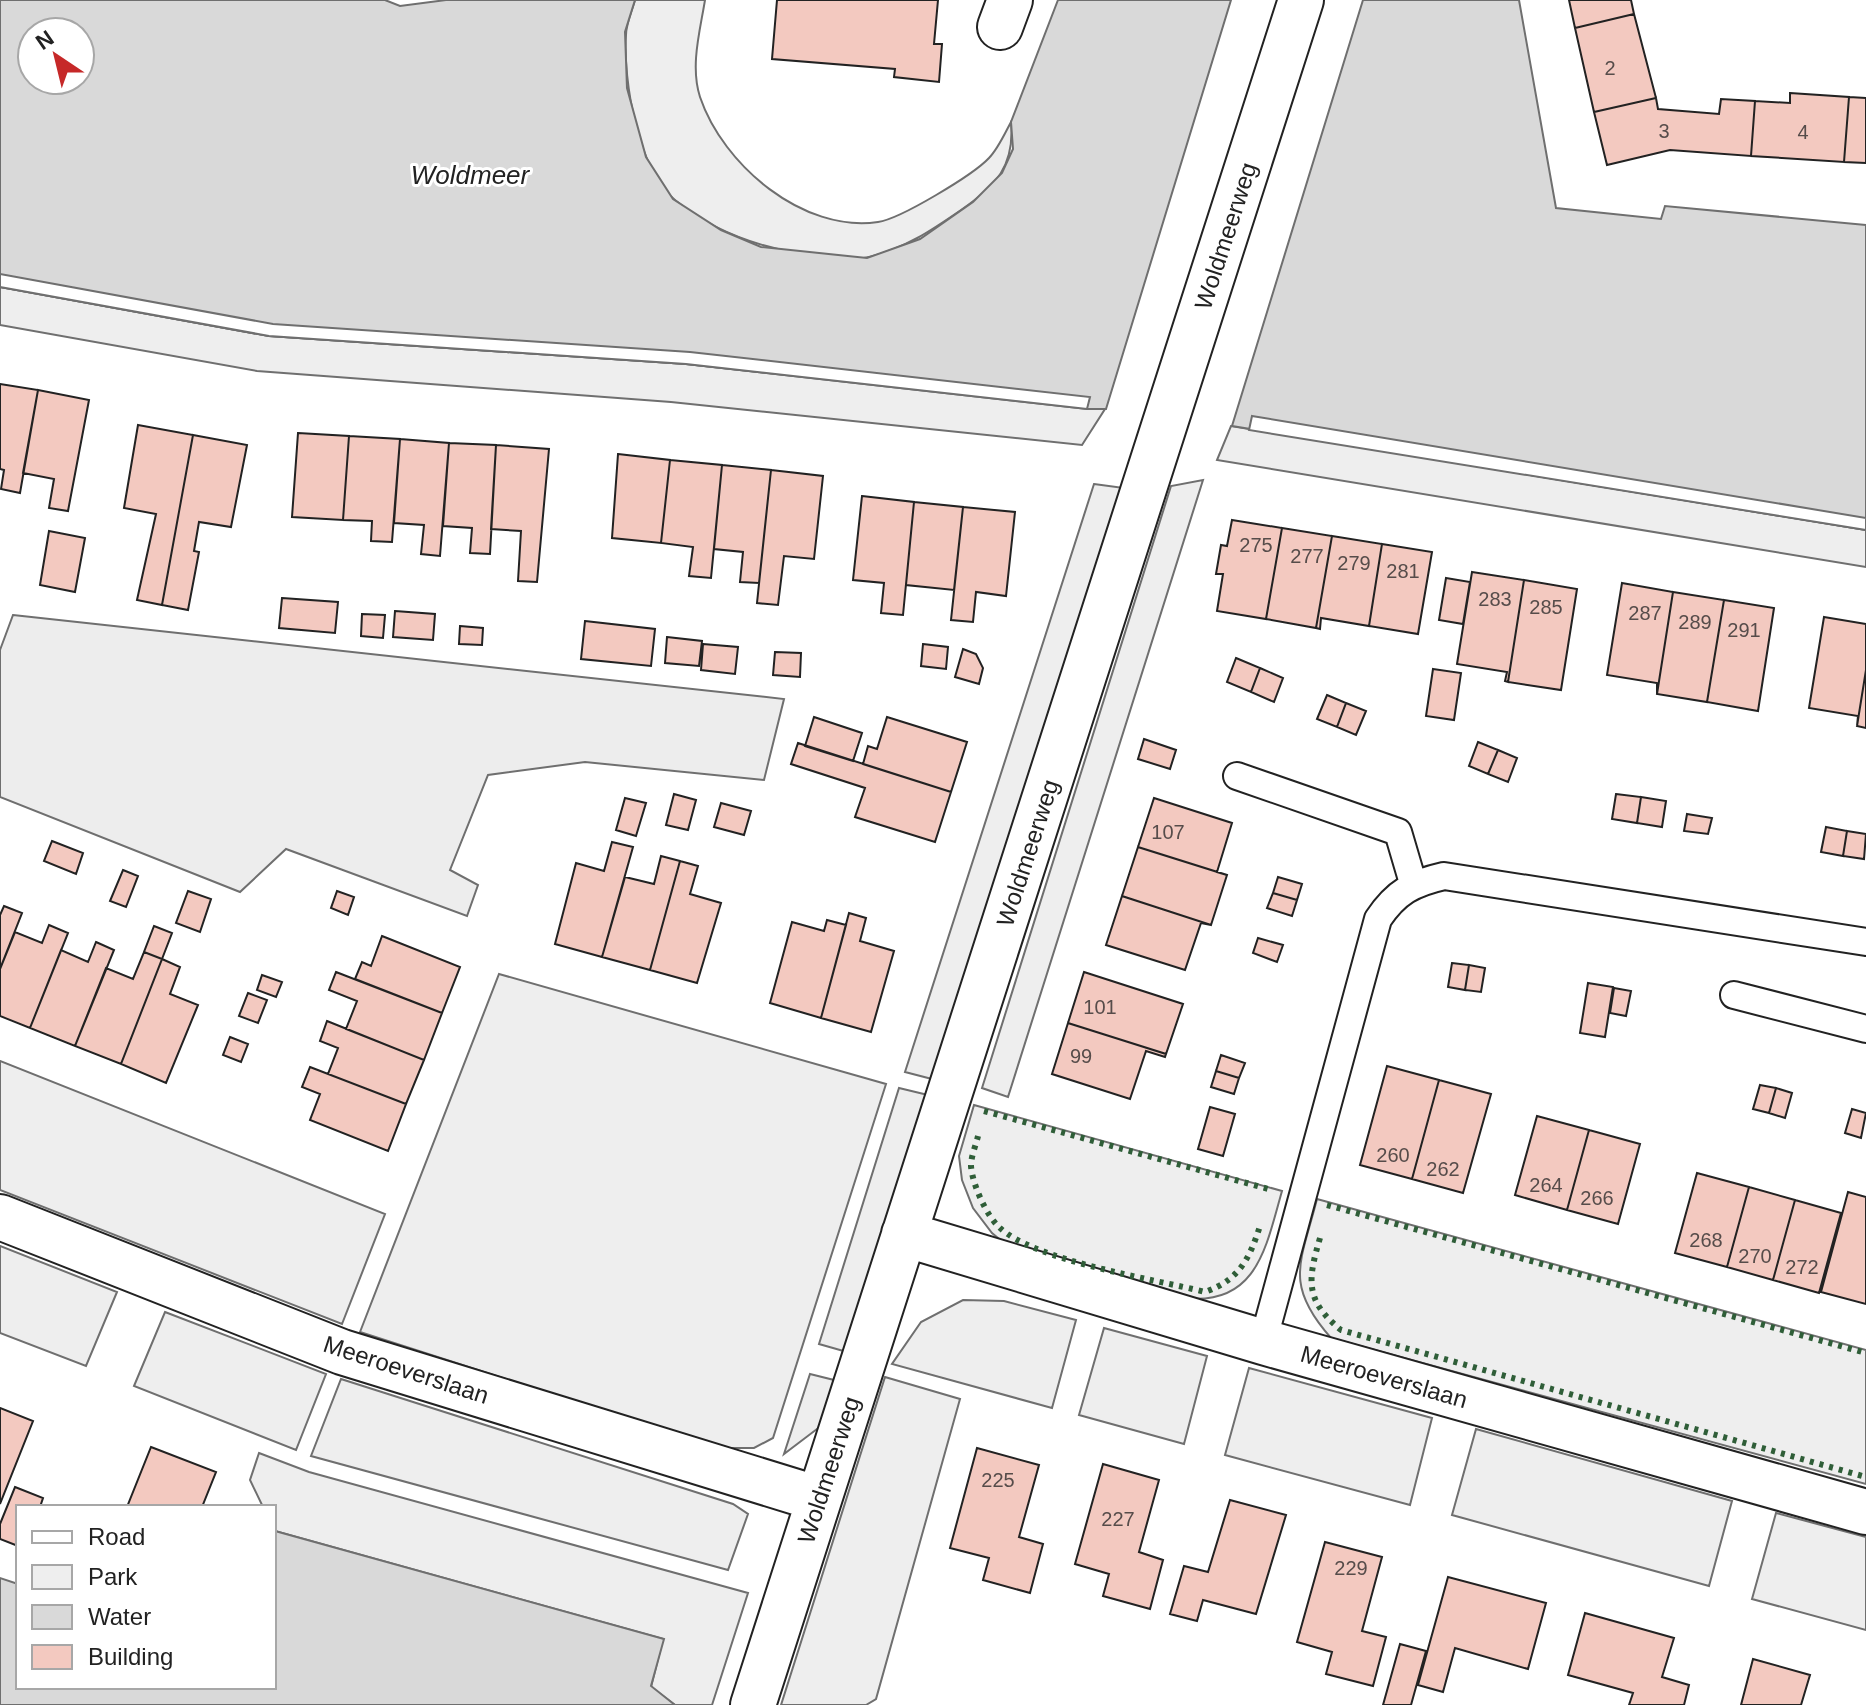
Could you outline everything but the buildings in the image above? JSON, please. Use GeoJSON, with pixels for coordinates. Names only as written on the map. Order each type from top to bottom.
{"type":"FeatureCollection","features":[{"type":"Feature","properties":{"kind":"street","name":"Woldmeerweg"},"geometry":{"type":"LineString","coordinates":[[753,1705],[1301,0]]}},
{"type":"Feature","properties":{"kind":"street","name":"Meeroeverslaan"},"geometry":{"type":"LineString","coordinates":[[0,1217],[342,1352],[819,1499]]}},
{"type":"Feature","properties":{"kind":"street","name":"Meeroeverslaan"},"geometry":{"type":"LineString","coordinates":[[904,1234],[1263,1342],[1866,1512]]}},
{"type":"Feature","properties":{"kind":"lane"},"geometry":{"type":"LineString","coordinates":[[1237,776],[1398,832],[1413,883]]}},
{"type":"Feature","properties":{"kind":"lane"},"geometry":{"type":"LineString","coordinates":[[1263,1342],[1378,919],[1391,899],[1413,883],[1444,876],[1866,942]]}},
{"type":"Feature","properties":{"kind":"lane"},"geometry":{"type":"LineString","coordinates":[[1734,995],[1866,1029]]}},
{"type":"Feature","properties":{"kind":"green space"},"geometry":{"type":"Polygon","coordinates":[[[635,0],[705,0],[696,61],[700,97],[727,147],[770,189],[795,205],[822,217],[850,223],[888,219],[936,195],[981,166],[995,150],[1011,122],[1010,151],[1001,174],[984,192],[928,232],[906,244],[869,257],[843,259],[797,253],[733,235],[703,220],[675,200],[662,186],[642,147],[627,76],[627,26],[635,0]]]}},
{"type":"Feature","properties":{"kind":"green space"},"geometry":{"type":"Polygon","coordinates":[[[0,287],[269,336],[686,364],[1105,409],[1082,445],[671,402],[257,371],[0,325],[0,287]]]}},
{"type":"Feature","properties":{"kind":"green space"},"geometry":{"type":"Polygon","coordinates":[[[1231,426],[1866,530],[1866,567],[1217,460],[1231,426]]]}},
{"type":"Feature","properties":{"kind":"green space"},"geometry":{"type":"Polygon","coordinates":[[[1203,480],[1008,1097],[982,1088],[1171,486],[1203,480]]]}},
{"type":"Feature","properties":{"kind":"green space"},"geometry":{"type":"Polygon","coordinates":[[[1094,484],[1124,488],[932,1079],[905,1072],[1094,484]]]}},
{"type":"Feature","properties":{"kind":"green space"},"geometry":{"type":"Polygon","coordinates":[[[499,974],[886,1084],[773,1438],[754,1448],[721,1448],[360,1332],[499,974]]]}},
{"type":"Feature","properties":{"kind":"green space"},"geometry":{"type":"Polygon","coordinates":[[[0,1061],[385,1214],[342,1324],[0,1190],[0,1061]]]}},
{"type":"Feature","properties":{"kind":"green space"},"geometry":{"type":"Polygon","coordinates":[[[899,1088],[928,1095],[847,1352],[819,1344],[899,1088]]]}},
{"type":"Feature","properties":{"kind":"green space"},"geometry":{"type":"Polygon","coordinates":[[[974,1105],[1282,1191],[1270,1233],[1254,1269],[1243,1283],[1227,1293],[1208,1298],[1183,1298],[1015,1252],[992,1233],[973,1208],[962,1180],[959,1156],[974,1105]]]}},
{"type":"Feature","properties":{"kind":"green space"},"geometry":{"type":"Polygon","coordinates":[[[1317,1199],[1866,1350],[1866,1484],[1331,1338],[1306,1302],[1301,1287],[1302,1256],[1317,1199]]]}},
{"type":"Feature","properties":{"kind":"green space"},"geometry":{"type":"Polygon","coordinates":[[[0,1246],[117,1292],[86,1366],[0,1333],[0,1246]]]}},
{"type":"Feature","properties":{"kind":"green space"},"geometry":{"type":"Polygon","coordinates":[[[963,1300],[1004,1301],[1076,1320],[1052,1408],[892,1364],[921,1322],[963,1300]]]}},
{"type":"Feature","properties":{"kind":"green space"},"geometry":{"type":"Polygon","coordinates":[[[165,1312],[326,1374],[296,1450],[134,1386],[165,1312]]]}},
{"type":"Feature","properties":{"kind":"green space"},"geometry":{"type":"Polygon","coordinates":[[[1104,1328],[1207,1356],[1184,1444],[1079,1415],[1104,1328]]]}},
{"type":"Feature","properties":{"kind":"green space"},"geometry":{"type":"Polygon","coordinates":[[[1249,1368],[1432,1418],[1410,1505],[1225,1455],[1249,1368]]]}},
{"type":"Feature","properties":{"kind":"green space"},"geometry":{"type":"Polygon","coordinates":[[[810,1374],[838,1381],[821,1426],[784,1454],[810,1374]]]}},
{"type":"Feature","properties":{"kind":"green space"},"geometry":{"type":"Polygon","coordinates":[[[885,1377],[960,1399],[876,1699],[866,1705],[781,1705],[885,1377]]]}},
{"type":"Feature","properties":{"kind":"green space"},"geometry":{"type":"Polygon","coordinates":[[[341,1379],[733,1504],[748,1514],[728,1570],[311,1456],[341,1379]]]}},
{"type":"Feature","properties":{"kind":"green space"},"geometry":{"type":"Polygon","coordinates":[[[1476,1429],[1732,1501],[1709,1586],[1452,1515],[1476,1429]]]}},
{"type":"Feature","properties":{"kind":"green space"},"geometry":{"type":"Polygon","coordinates":[[[259,1453],[309,1472],[748,1593],[712,1705],[675,1705],[651,1687],[663,1639],[276,1531],[276,1505],[262,1505],[250,1480],[259,1453]]]}},
{"type":"Feature","properties":{"kind":"green space"},"geometry":{"type":"Polygon","coordinates":[[[1776,1513],[1866,1537],[1866,1630],[1752,1599],[1776,1513]]]}},
{"type":"Feature","properties":{"kind":"shaded area"},"geometry":{"type":"Polygon","coordinates":[[[13,615],[784,699],[764,780],[585,762],[488,775],[450,870],[478,885],[467,916],[286,849],[240,892],[0,797],[0,650],[13,615]]]}},
{"type":"Feature","properties":{"kind":"water","name":"Woldmeer"},"geometry":{"type":"Polygon","coordinates":[[[0,0],[385,0],[400,6],[446,0],[635,0],[625,32],[627,88],[646,157],[673,199],[721,230],[761,247],[867,258],[920,239],[973,202],[1002,173],[1013,149],[1011,122],[1058,0],[1231,0],[1106,409],[686,364],[269,336],[0,287],[0,0]]]}},
{"type":"Feature","properties":{"kind":"water"},"geometry":{"type":"Polygon","coordinates":[[[1363,0],[1519,0],[1556,208],[1661,219],[1665,206],[1866,225],[1866,530],[1232,426],[1363,0]]]}},
{"type":"Feature","properties":{"kind":"water"},"geometry":{"type":"Polygon","coordinates":[[[276,1531],[664,1639],[651,1686],[675,1705],[0,1705],[0,1578],[16,1583],[16,1689],[276,1689],[276,1531]]]}},
{"type":"Feature","properties":{"kind":"pier"},"geometry":{"type":"Polygon","coordinates":[[[0,274],[273,324],[690,352],[1090,397],[1087,409],[686,364],[269,336],[0,287],[0,274]]]}},
{"type":"Feature","properties":{"kind":"pier"},"geometry":{"type":"Polygon","coordinates":[[[1252,416],[1866,518],[1866,530],[1249,430],[1252,416]]]}},
{"type":"Feature","properties":{"kind":"hedge"},"geometry":{"type":"LineString","coordinates":[[984,1111],[1272,1190]]}},
{"type":"Feature","properties":{"kind":"hedge"},"geometry":{"type":"LineString","coordinates":[[978,1136],[972,1158],[972,1173],[980,1198],[994,1222],[1016,1239],[1066,1259],[1205,1292],[1236,1273],[1248,1256],[1261,1223]]}},
{"type":"Feature","properties":{"kind":"hedge"},"geometry":{"type":"LineString","coordinates":[[1327,1205],[1866,1353]]}},
{"type":"Feature","properties":{"kind":"hedge"},"geometry":{"type":"LineString","coordinates":[[1320,1238],[1313,1265],[1312,1288],[1320,1309],[1341,1330],[1866,1477]]}}]}
